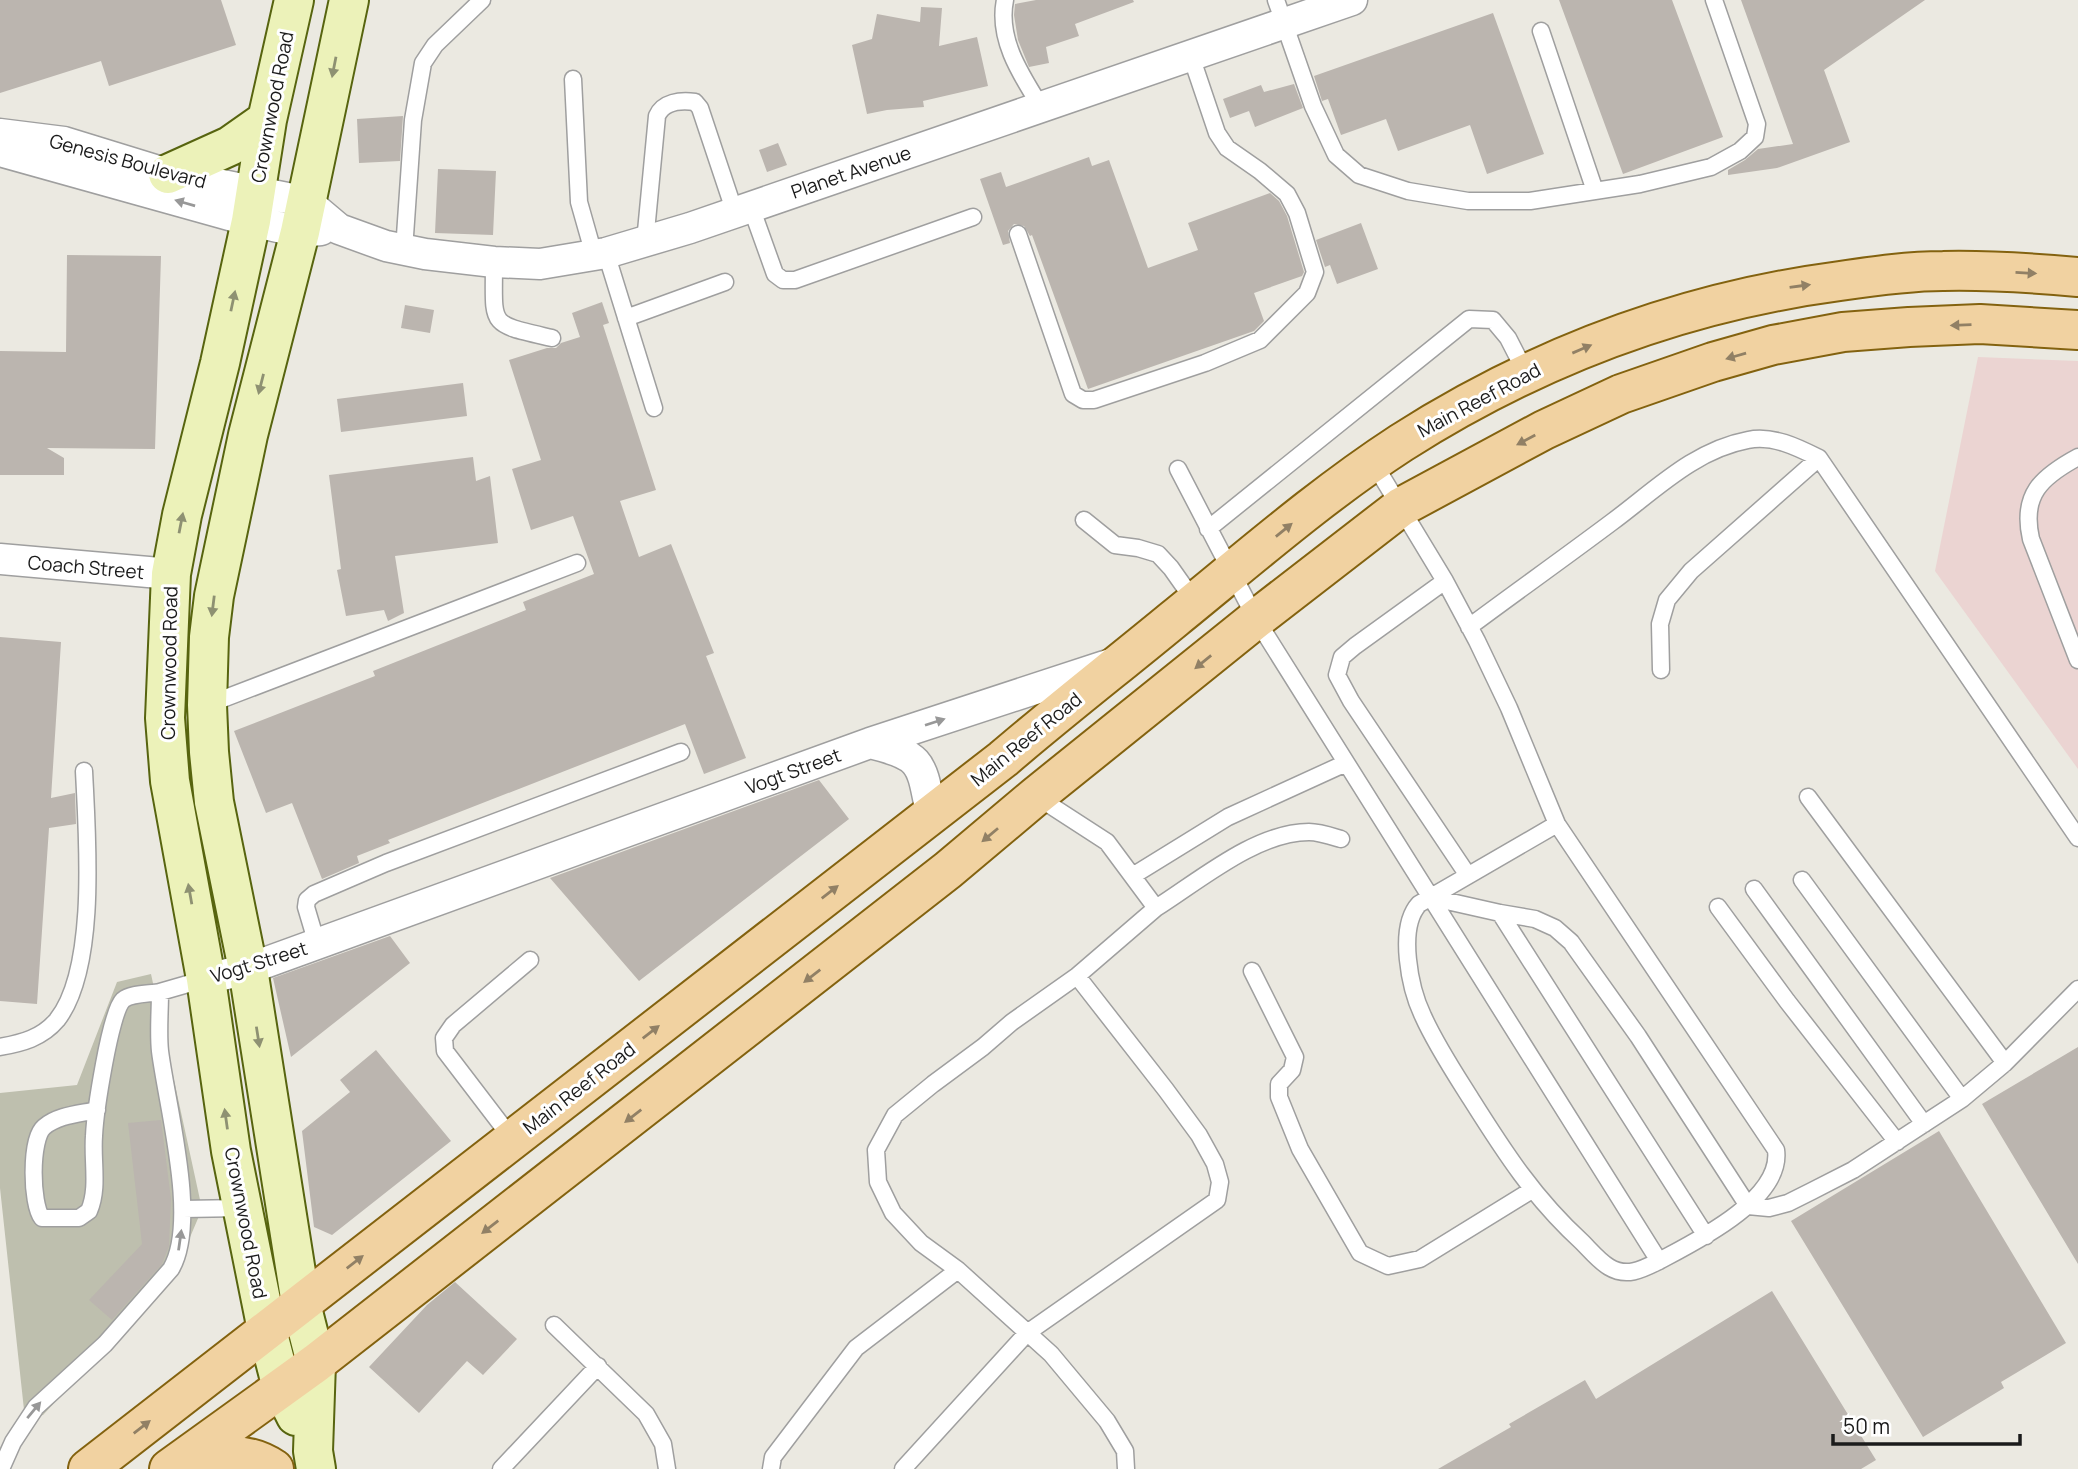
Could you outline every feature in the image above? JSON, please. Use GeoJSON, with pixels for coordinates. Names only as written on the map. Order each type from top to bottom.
{"type":"FeatureCollection","features":[{"type":"Feature","properties":{"kind":"main road","name":"Crownwood Road"},"geometry":{"type":"LineString","coordinates":[[294,0],[267,120],[253,207],[220,363],[182,515],[172,574],[165,718],[170,781],[206,979],[242,1208],[282,1388],[315,1460]]}},
{"type":"Feature","properties":{"kind":"main road","name":"Crownwood Road"},"geometry":{"type":"LineString","coordinates":[[315,1460],[316,1363],[301,1304],[248,969],[214,802],[208,752],[207,705],[209,637],[214,596],[248,435],[303,217],[349,0]]}},
{"type":"Feature","properties":{"kind":"main road"},"geometry":{"type":"LineString","coordinates":[[168,173],[229,146],[267,120]]}},
{"type":"Feature","properties":{"kind":"main road","name":"Main Reef Road"},"geometry":{"type":"LineString","coordinates":[[88,1469],[1003,759],[1319,502],[1373,462],[1452,412],[1526,373],[1603,339],[1651,322],[1723,302],[1791,287],[1940,271],[1997,271],[2078,277]]}},
{"type":"Feature","properties":{"kind":"main road"},"geometry":{"type":"LineString","coordinates":[[170,1469],[316,1363],[948,870],[1035,796],[1401,507],[1544,430],[1621,394],[1713,362],[1773,345],[1843,332],[1909,327],[1980,324],[2078,330]]}},
{"type":"Feature","properties":{"kind":"main road"},"geometry":{"type":"LineString","coordinates":[[1003,759],[1035,796]]}},
{"type":"Feature","properties":{"kind":"main road"},"geometry":{"type":"LineString","coordinates":[[170,1469],[225,1455],[250,1457],[274,1469]]}},
{"type":"Feature","properties":{"kind":"street","name":"Planet Avenue"},"geometry":{"type":"LineString","coordinates":[[253,207],[303,217],[404,250],[494,262],[540,264],[600,254],[743,210],[1191,55],[1281,12],[1352,0]]}},
{"type":"Feature","properties":{"kind":"street","name":"Genesis Boulevard"},"geometry":{"type":"LineString","coordinates":[[0,134],[64,142],[168,173],[253,207]]}},
{"type":"Feature","properties":{"kind":"street","name":"Genesis Boulevard"},"geometry":{"type":"LineString","coordinates":[[0,150],[253,207]]}},
{"type":"Feature","properties":{"kind":"street","name":"Coach Street"},"geometry":{"type":"LineString","coordinates":[[0,559],[172,574]]}},
{"type":"Feature","properties":{"kind":"street","name":"Vogt Street"},"geometry":{"type":"LineString","coordinates":[[206,979],[248,969],[870,743],[1125,660]]}},
{"type":"Feature","properties":{"kind":"street"},"geometry":{"type":"LineString","coordinates":[[870,743],[897,750],[917,761],[931,813]]}},
{"type":"Feature","properties":{"kind":"lane"},"geometry":{"type":"LineString","coordinates":[[404,250],[413,120],[423,63],[435,45],[482,0]]}},
{"type":"Feature","properties":{"kind":"lane"},"geometry":{"type":"LineString","coordinates":[[1005,0],[1003,19],[1014,64],[1041,107]]}},
{"type":"Feature","properties":{"kind":"lane"},"geometry":{"type":"LineString","coordinates":[[1281,12],[1313,106],[1336,155],[1359,175],[1408,191],[1468,201],[1530,201],[1640,184],[1711,167],[1740,150],[1755,137],[1757,124],[1750,100],[1714,0]]}},
{"type":"Feature","properties":{"kind":"lane"},"geometry":{"type":"LineString","coordinates":[[1541,31],[1595,191]]}},
{"type":"Feature","properties":{"kind":"lane"},"geometry":{"type":"LineString","coordinates":[[1017,234],[1073,394],[1083,400],[1094,400],[1260,341],[1307,293],[1315,272],[1297,213],[1287,194],[1261,171],[1227,148],[1217,133],[1191,55]]}},
{"type":"Feature","properties":{"kind":"lane"},"geometry":{"type":"LineString","coordinates":[[573,79],[579,202],[626,318],[654,408]]}},
{"type":"Feature","properties":{"kind":"lane"},"geometry":{"type":"LineString","coordinates":[[645,242],[657,116],[661,108],[668,104],[689,101],[695,102],[700,108],[743,210],[775,274],[783,280],[795,280],[973,217]]}},
{"type":"Feature","properties":{"kind":"lane"},"geometry":{"type":"LineString","coordinates":[[494,262],[494,312],[498,321],[507,328],[552,338]]}},
{"type":"Feature","properties":{"kind":"lane"},"geometry":{"type":"LineString","coordinates":[[626,318],[725,282]]}},
{"type":"Feature","properties":{"kind":"lane"},"geometry":{"type":"LineString","coordinates":[[1208,529],[1469,320],[1493,320],[1508,338],[1526,373]]}},
{"type":"Feature","properties":{"kind":"lane"},"geometry":{"type":"LineString","coordinates":[[1469,627],[1615,520],[1648,492],[1712,450],[1750,439],[1786,442],[1819,458],[2078,838]]}},
{"type":"Feature","properties":{"kind":"lane"},"geometry":{"type":"LineString","coordinates":[[2078,457],[2055,469],[2039,485],[2029,501],[2026,519],[2031,539],[2078,660]]}},
{"type":"Feature","properties":{"kind":"lane"},"geometry":{"type":"LineString","coordinates":[[1661,670],[1660,624],[1667,600],[1691,572],[1819,458]]}},
{"type":"Feature","properties":{"kind":"lane"},"geometry":{"type":"LineString","coordinates":[[1373,462],[1469,627],[1509,708],[1557,824],[1776,1150],[1776,1170],[1748,1206],[1706,1236],[1635,1272],[1609,1268],[1532,1190],[1503,1151],[1439,1049],[1411,983],[1408,923],[1412,911],[1429,897],[1467,874],[1557,824]]}},
{"type":"Feature","properties":{"kind":"lane"},"geometry":{"type":"LineString","coordinates":[[1178,468],[1256,619],[1659,1261]]}},
{"type":"Feature","properties":{"kind":"lane"},"geometry":{"type":"LineString","coordinates":[[1084,520],[1115,545],[1157,554],[1171,568],[1195,602]]}},
{"type":"Feature","properties":{"kind":"lane"},"geometry":{"type":"LineString","coordinates":[[207,705],[577,563]]}},
{"type":"Feature","properties":{"kind":"lane"},"geometry":{"type":"LineString","coordinates":[[1445,582],[1342,657],[1337,676],[1467,874]]}},
{"type":"Feature","properties":{"kind":"lane"},"geometry":{"type":"LineString","coordinates":[[317,944],[306,907],[307,900],[314,894],[386,863],[681,752]]}},
{"type":"Feature","properties":{"kind":"lane"},"geometry":{"type":"LineString","coordinates":[[1134,876],[1228,817],[1346,763]]}},
{"type":"Feature","properties":{"kind":"lane"},"geometry":{"type":"LineString","coordinates":[[0,1047],[23,1043],[44,1032],[58,1019],[71,994],[79,965],[87,890],[84,771]]}},
{"type":"Feature","properties":{"kind":"lane"},"geometry":{"type":"LineString","coordinates":[[1035,796],[1107,842],[1156,908]]}},
{"type":"Feature","properties":{"kind":"lane"},"geometry":{"type":"LineString","coordinates":[[1808,797],[2005,1063]]}},
{"type":"Feature","properties":{"kind":"lane"},"geometry":{"type":"LineString","coordinates":[[1126,1469],[1125,1451],[1107,1421],[1051,1354],[958,1270],[921,1243],[893,1213],[878,1182],[876,1150],[895,1115],[984,1047],[1012,1022],[1077,976],[1156,908],[1262,842],[1286,834],[1311,832],[1340,839]]}},
{"type":"Feature","properties":{"kind":"lane"},"geometry":{"type":"LineString","coordinates":[[1802,880],[1962,1099]]}},
{"type":"Feature","properties":{"kind":"lane"},"geometry":{"type":"LineString","coordinates":[[1754,889],[1924,1124]]}},
{"type":"Feature","properties":{"kind":"lane"},"geometry":{"type":"LineString","coordinates":[[1429,897],[1535,919],[1555,928],[1571,942],[1638,1036],[1748,1206]]}},
{"type":"Feature","properties":{"kind":"lane"},"geometry":{"type":"LineString","coordinates":[[1718,907],[1897,1142]]}},
{"type":"Feature","properties":{"kind":"lane"},"geometry":{"type":"LineString","coordinates":[[1500,913],[1706,1236]]}},
{"type":"Feature","properties":{"kind":"lane"},"geometry":{"type":"LineString","coordinates":[[513,1140],[445,1051],[443,1038],[453,1025],[530,960]]}},
{"type":"Feature","properties":{"kind":"lane"},"geometry":{"type":"LineString","coordinates":[[1252,971],[1295,1057],[1292,1070],[1279,1084],[1279,1097],[1300,1150],[1360,1253],[1388,1266],[1420,1259],[1532,1190]]}},
{"type":"Feature","properties":{"kind":"lane"},"geometry":{"type":"LineString","coordinates":[[903,1469],[1027,1333],[1217,1200],[1220,1182],[1215,1164],[1199,1135],[1077,976]]}},
{"type":"Feature","properties":{"kind":"lane","name":"Vogt Street"},"geometry":{"type":"LineString","coordinates":[[96,1110],[111,1032],[122,1001],[206,979]]}},
{"type":"Feature","properties":{"kind":"lane"},"geometry":{"type":"LineString","coordinates":[[1748,1206],[1769,1208],[1788,1203],[1853,1170],[1897,1142],[1962,1099],[2005,1063],[2078,989]]}},
{"type":"Feature","properties":{"kind":"lane"},"geometry":{"type":"LineString","coordinates":[[1,1469],[13,1442],[36,1407],[105,1344],[171,1269],[178,1254],[183,1209],[168,1090],[160,1051],[160,992]]}},
{"type":"Feature","properties":{"kind":"lane"},"geometry":{"type":"LineString","coordinates":[[96,1110],[93,1138],[94,1191],[89,1211],[79,1217],[42,1217],[37,1210],[35,1199],[34,1158],[41,1129],[62,1118],[96,1110]]}},
{"type":"Feature","properties":{"kind":"lane"},"geometry":{"type":"LineString","coordinates":[[183,1209],[242,1208]]}},
{"type":"Feature","properties":{"kind":"lane"},"geometry":{"type":"LineString","coordinates":[[771,1469],[773,1457],[856,1348],[958,1270]]}},
{"type":"Feature","properties":{"kind":"lane"},"geometry":{"type":"LineString","coordinates":[[554,1325],[646,1414],[663,1444],[667,1469]]}},
{"type":"Feature","properties":{"kind":"lane"},"geometry":{"type":"LineString","coordinates":[[501,1469],[598,1366]]}},
{"type":"Feature","properties":{"kind":"shaded area"},"geometry":{"type":"Polygon","coordinates":[[[1978,357],[2078,361],[2078,769],[1935,571],[1978,357]]]}},
{"type":"Feature","properties":{"kind":"shaded area"},"geometry":{"type":"Polygon","coordinates":[[[151,974],[202,1209],[174,1275],[43,1415],[25,1419],[0,1188],[0,1093],[77,1085],[117,982],[151,974]]]}},
{"type":"Feature","properties":{"kind":"building"},"geometry":{"type":"Polygon","coordinates":[[[0,0],[221,0],[236,45],[109,86],[101,61],[0,93],[0,0]]]}},
{"type":"Feature","properties":{"kind":"building"},"geometry":{"type":"Polygon","coordinates":[[[1036,0],[1134,2],[1075,24],[1079,36],[1046,47],[1049,63],[1029,67],[1018,40],[1015,4],[1036,0]]]}},
{"type":"Feature","properties":{"kind":"building"},"geometry":{"type":"Polygon","coordinates":[[[1559,0],[1672,0],[1723,137],[1623,174],[1559,0]]]}},
{"type":"Feature","properties":{"kind":"building"},"geometry":{"type":"Polygon","coordinates":[[[1741,0],[1925,0],[1824,70],[1850,142],[1777,168],[1728,175],[1728,170],[1758,149],[1793,144],[1741,0]]]}},
{"type":"Feature","properties":{"kind":"building"},"geometry":{"type":"Polygon","coordinates":[[[921,7],[942,8],[939,46],[977,37],[988,86],[923,101],[924,107],[867,114],[852,45],[872,39],[877,14],[920,22],[921,7]]]}},
{"type":"Feature","properties":{"kind":"building"},"geometry":{"type":"Polygon","coordinates":[[[1493,13],[1544,154],[1487,174],[1470,125],[1398,151],[1386,119],[1341,135],[1328,99],[1322,101],[1314,76],[1493,13]]]}},
{"type":"Feature","properties":{"kind":"building"},"geometry":{"type":"Polygon","coordinates":[[[1294,84],[1303,108],[1255,127],[1249,111],[1230,118],[1223,99],[1261,85],[1264,92],[1294,84]]]}},
{"type":"Feature","properties":{"kind":"building"},"geometry":{"type":"Polygon","coordinates":[[[403,116],[400,161],[359,163],[357,119],[403,116]]]}},
{"type":"Feature","properties":{"kind":"building"},"geometry":{"type":"Polygon","coordinates":[[[778,143],[787,165],[767,172],[759,150],[778,143]]]}},
{"type":"Feature","properties":{"kind":"building"},"geometry":{"type":"Polygon","coordinates":[[[1089,157],[1092,166],[1109,160],[1148,268],[1198,250],[1188,223],[1270,193],[1279,201],[1287,216],[1304,272],[1302,276],[1254,293],[1264,321],[1254,331],[1088,389],[1032,235],[1030,236],[1024,226],[1014,224],[1008,231],[1010,243],[1003,245],[980,179],[1001,172],[1006,187],[1089,157]]]}},
{"type":"Feature","properties":{"kind":"building"},"geometry":{"type":"Polygon","coordinates":[[[438,169],[496,171],[493,235],[435,233],[438,169]]]}},
{"type":"Feature","properties":{"kind":"building"},"geometry":{"type":"Polygon","coordinates":[[[1361,223],[1378,269],[1337,284],[1330,265],[1325,267],[1316,240],[1361,223]]]}},
{"type":"Feature","properties":{"kind":"building"},"geometry":{"type":"Polygon","coordinates":[[[67,255],[161,256],[155,449],[47,448],[64,458],[64,475],[0,475],[0,351],[66,352],[67,255]]]}},
{"type":"Feature","properties":{"kind":"building"},"geometry":{"type":"Polygon","coordinates":[[[602,302],[609,323],[603,325],[656,490],[620,501],[639,557],[671,544],[714,653],[706,656],[746,758],[704,774],[685,724],[388,840],[390,843],[357,856],[359,863],[322,879],[292,803],[266,813],[234,731],[375,676],[373,671],[526,610],[523,602],[594,574],[573,516],[531,530],[512,469],[541,460],[509,360],[547,348],[556,348],[561,343],[580,337],[572,313],[602,302]]]}},
{"type":"Feature","properties":{"kind":"building"},"geometry":{"type":"Polygon","coordinates":[[[405,305],[434,310],[430,333],[401,328],[405,305]]]}},
{"type":"Feature","properties":{"kind":"building"},"geometry":{"type":"Polygon","coordinates":[[[463,383],[467,416],[341,432],[337,399],[463,383]]]}},
{"type":"Feature","properties":{"kind":"building"},"geometry":{"type":"Polygon","coordinates":[[[473,457],[476,481],[490,476],[498,543],[395,556],[404,613],[388,621],[384,610],[346,616],[337,570],[341,569],[329,475],[473,457]]]}},
{"type":"Feature","properties":{"kind":"building"},"geometry":{"type":"Polygon","coordinates":[[[0,637],[61,642],[51,798],[75,793],[76,824],[49,828],[37,1004],[0,1001],[0,637]]]}},
{"type":"Feature","properties":{"kind":"building"},"geometry":{"type":"Polygon","coordinates":[[[819,780],[849,819],[639,981],[550,878],[819,780]]]}},
{"type":"Feature","properties":{"kind":"building"},"geometry":{"type":"Polygon","coordinates":[[[390,936],[410,963],[291,1057],[273,978],[390,936]]]}},
{"type":"Feature","properties":{"kind":"building"},"geometry":{"type":"Polygon","coordinates":[[[2078,1047],[2078,1264],[1982,1104],[2078,1047]]]}},
{"type":"Feature","properties":{"kind":"building"},"geometry":{"type":"Polygon","coordinates":[[[376,1050],[451,1141],[332,1235],[314,1227],[302,1131],[350,1092],[340,1080],[376,1050]]]}},
{"type":"Feature","properties":{"kind":"building"},"geometry":{"type":"Polygon","coordinates":[[[161,1120],[171,1199],[169,1246],[162,1264],[112,1320],[89,1300],[142,1244],[128,1123],[161,1120]]]}},
{"type":"Feature","properties":{"kind":"building"},"geometry":{"type":"Polygon","coordinates":[[[1939,1131],[2066,1343],[2001,1382],[2004,1388],[1923,1437],[1791,1221],[1939,1131]]]}},
{"type":"Feature","properties":{"kind":"building"},"geometry":{"type":"Polygon","coordinates":[[[455,1282],[517,1339],[483,1375],[467,1361],[419,1413],[369,1367],[427,1305],[455,1282]]]}},
{"type":"Feature","properties":{"kind":"building"},"geometry":{"type":"Polygon","coordinates":[[[1772,1291],[1876,1460],[1861,1469],[1438,1469],[1585,1380],[1596,1399],[1772,1291]]]}}]}
